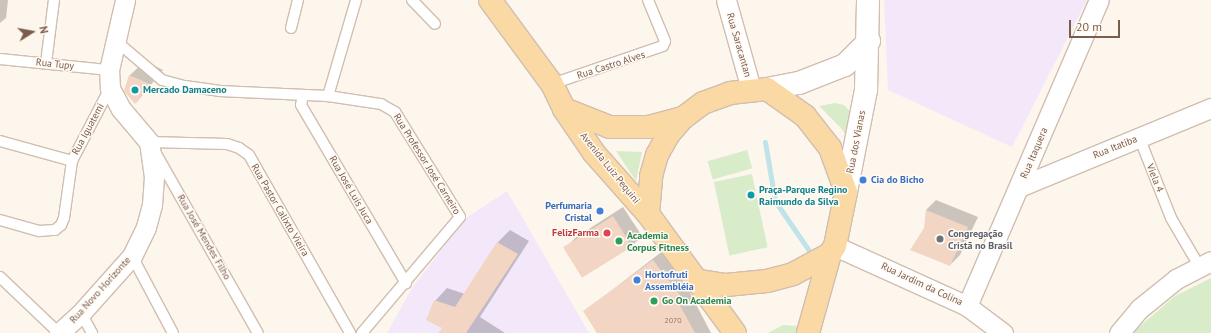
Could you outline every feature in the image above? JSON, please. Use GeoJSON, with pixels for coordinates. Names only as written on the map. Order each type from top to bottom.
{"type":"FeatureCollection","features":[{"type":"Feature","properties":{"kind":"main road","name":"Avenida Luiz Pequini"},"geometry":{"type":"LineString","coordinates":[[490,0],[552,84],[564,109],[594,153],[648,214],[694,280],[735,333]]}},
{"type":"Feature","properties":{"kind":"main road"},"geometry":{"type":"LineString","coordinates":[[648,214],[651,176],[657,155],[668,134],[683,118],[703,103],[730,93],[759,89],[804,116],[820,133],[830,148],[846,192]]}},
{"type":"Feature","properties":{"kind":"main road"},"geometry":{"type":"LineString","coordinates":[[564,109],[610,127],[649,128],[683,118]]}},
{"type":"Feature","properties":{"kind":"main road","name":"Rua dos Vianas"},"geometry":{"type":"LineString","coordinates":[[808,333],[832,250],[846,192]]}},
{"type":"Feature","properties":{"kind":"main road"},"geometry":{"type":"LineString","coordinates":[[694,280],[726,285],[768,281],[793,274],[832,250]]}},
{"type":"Feature","properties":{"kind":"street"},"geometry":{"type":"LineString","coordinates":[[126,0],[109,79],[121,109],[149,142]]}},
{"type":"Feature","properties":{"kind":"street","name":"Rua Saracantan"},"geometry":{"type":"LineString","coordinates":[[726,0],[759,89]]}},
{"type":"Feature","properties":{"kind":"street","name":"Rua dos Vianas"},"geometry":{"type":"LineString","coordinates":[[846,192],[863,109],[869,41],[868,0]]}},
{"type":"Feature","properties":{"kind":"street","name":"Rua Itaquera"},"geometry":{"type":"LineString","coordinates":[[967,306],[1099,0]]}},
{"type":"Feature","properties":{"kind":"street"},"geometry":{"type":"LineString","coordinates":[[759,89],[799,83],[845,65],[869,41]]}},
{"type":"Feature","properties":{"kind":"street","name":"Rua Itatiba"},"geometry":{"type":"LineString","coordinates":[[1019,187],[1211,108]]}},
{"type":"Feature","properties":{"kind":"street","name":"Rua Novo Horizonte"},"geometry":{"type":"LineString","coordinates":[[59,333],[81,313],[132,256],[146,228],[152,206],[154,177],[149,142]]}},
{"type":"Feature","properties":{"kind":"street","name":"Rua Jardim da Colina"},"geometry":{"type":"LineString","coordinates":[[832,250],[967,306],[1003,333]]}},
{"type":"Feature","properties":{"kind":"street"},"geometry":{"type":"LineString","coordinates":[[1119,333],[1139,309],[1176,279],[1205,263]]}},
{"type":"Feature","properties":{"kind":"lane"},"geometry":{"type":"LineString","coordinates":[[46,63],[54,0]]}},
{"type":"Feature","properties":{"kind":"lane"},"geometry":{"type":"LineString","coordinates":[[290,28],[298,0]]}},
{"type":"Feature","properties":{"kind":"lane"},"geometry":{"type":"LineString","coordinates":[[328,96],[356,0]]}},
{"type":"Feature","properties":{"kind":"lane"},"geometry":{"type":"LineString","coordinates":[[412,0],[435,24]]}},
{"type":"Feature","properties":{"kind":"lane","name":"Rua Castro Alves"},"geometry":{"type":"LineString","coordinates":[[552,84],[660,48],[665,41],[648,0]]}},
{"type":"Feature","properties":{"kind":"lane","name":"Rua Professor José Carneiro"},"geometry":{"type":"LineString","coordinates":[[116,41],[162,80],[219,91],[328,96],[381,104],[395,112],[460,217],[406,283],[362,333]]}},
{"type":"Feature","properties":{"kind":"lane","name":"Rua Tupy"},"geometry":{"type":"LineString","coordinates":[[0,58],[46,63],[109,79]]}},
{"type":"Feature","properties":{"kind":"lane","name":"Rua Iguatemi"},"geometry":{"type":"LineString","coordinates":[[0,220],[39,231],[55,230],[64,218],[72,161],[109,79]]}},
{"type":"Feature","properties":{"kind":"lane","name":"Rua José Luis Juca"},"geometry":{"type":"LineString","coordinates":[[303,96],[301,105],[406,283]]}},
{"type":"Feature","properties":{"kind":"lane","name":"Viela 4"},"geometry":{"type":"LineString","coordinates":[[1139,137],[1171,218],[1205,263]]}},
{"type":"Feature","properties":{"kind":"lane"},"geometry":{"type":"LineString","coordinates":[[0,141],[72,161]]}},
{"type":"Feature","properties":{"kind":"lane","name":"Rua José Mendes Filho"},"geometry":{"type":"LineString","coordinates":[[149,142],[258,333]]}},
{"type":"Feature","properties":{"kind":"lane","name":"Rua Pastor Calixto Vieira"},"geometry":{"type":"LineString","coordinates":[[149,142],[227,144],[239,148],[249,155],[350,333]]}},
{"type":"Feature","properties":{"kind":"lane"},"geometry":{"type":"LineString","coordinates":[[132,256],[173,333]]}},
{"type":"Feature","properties":{"kind":"lane"},"geometry":{"type":"LineString","coordinates":[[0,277],[59,333]]}},
{"type":"Feature","properties":{"kind":"lane"},"geometry":{"type":"LineString","coordinates":[[81,313],[92,333]]}},
{"type":"Feature","properties":{"kind":"shaded area"},"geometry":{"type":"Polygon","coordinates":[[[884,0],[1087,0],[1012,147],[888,90],[884,0]]]}},
{"type":"Feature","properties":{"kind":"shaded area"},"geometry":{"type":"Polygon","coordinates":[[[507,191],[589,333],[387,333],[412,288],[466,218],[507,191]]]}},
{"type":"Feature","properties":{"kind":"green space"},"geometry":{"type":"Polygon","coordinates":[[[835,103],[844,105],[850,111],[850,141],[841,128],[819,106],[835,103]]]}},
{"type":"Feature","properties":{"kind":"green space"},"geometry":{"type":"Polygon","coordinates":[[[747,150],[752,168],[713,180],[708,161],[747,150]]]}},
{"type":"Feature","properties":{"kind":"green space"},"geometry":{"type":"Polygon","coordinates":[[[616,151],[642,152],[636,181],[616,151]]]}},
{"type":"Feature","properties":{"kind":"green space"},"geometry":{"type":"Polygon","coordinates":[[[752,174],[768,247],[729,255],[714,182],[752,174]]]}},
{"type":"Feature","properties":{"kind":"green space"},"geometry":{"type":"Polygon","coordinates":[[[1211,278],[1211,333],[1132,333],[1175,296],[1211,278]]]}},
{"type":"Feature","properties":{"kind":"green space"},"geometry":{"type":"Polygon","coordinates":[[[783,325],[797,326],[797,333],[768,333],[783,325]]]}},
{"type":"Feature","properties":{"kind":"building","name":"Mercado Damaceno"},"geometry":{"type":"Polygon","coordinates":[[[129,75],[150,84],[135,104],[124,91],[129,75]]]}},
{"type":"Feature","properties":{"kind":"building","name":"Congregação Cristã no Brasil"},"geometry":{"type":"Polygon","coordinates":[[[926,210],[968,227],[950,266],[910,250],[924,228],[926,210]]]}},
{"type":"Feature","properties":{"kind":"building"},"geometry":{"type":"Polygon","coordinates":[[[613,216],[632,247],[582,278],[563,247],[613,216]]]}},
{"type":"Feature","properties":{"kind":"building"},"geometry":{"type":"Polygon","coordinates":[[[497,242],[518,254],[466,333],[438,333],[442,328],[426,320],[434,300],[455,307],[497,242]]]}},
{"type":"Feature","properties":{"kind":"building"},"geometry":{"type":"Polygon","coordinates":[[[653,260],[683,299],[678,302],[695,333],[597,333],[583,311],[653,260]]]}},
{"type":"Feature","properties":{"kind":"waterway"},"geometry":{"type":"LineString","coordinates":[[765,142],[775,201],[810,252]]}},
{"type":"Feature","properties":{"kind":"place","name":"Mercado Damaceno"},"geometry":{"type":"Point","coordinates":[135,90]}},
{"type":"Feature","properties":{"kind":"place","name":"Cia do Bicho"},"geometry":{"type":"Point","coordinates":[863,180]}},
{"type":"Feature","properties":{"kind":"place","name":"Praça-Parque Regino Raimundo da Silva"},"geometry":{"type":"Point","coordinates":[751,195]}},
{"type":"Feature","properties":{"kind":"place","name":"Perfumaria Cristal"},"geometry":{"type":"Point","coordinates":[600,211]}},
{"type":"Feature","properties":{"kind":"place","name":"FelizFarma"},"geometry":{"type":"Point","coordinates":[607,233]}},
{"type":"Feature","properties":{"kind":"place","name":"Congregação Cristã no Brasil"},"geometry":{"type":"Point","coordinates":[940,239]}},
{"type":"Feature","properties":{"kind":"place","name":"Academia Corpus Fitness"},"geometry":{"type":"Point","coordinates":[619,241]}},
{"type":"Feature","properties":{"kind":"place","name":"Hortofruti Assembléia"},"geometry":{"type":"Point","coordinates":[637,280]}},
{"type":"Feature","properties":{"kind":"place","name":"Go On Academia"},"geometry":{"type":"Point","coordinates":[654,301]}}]}
